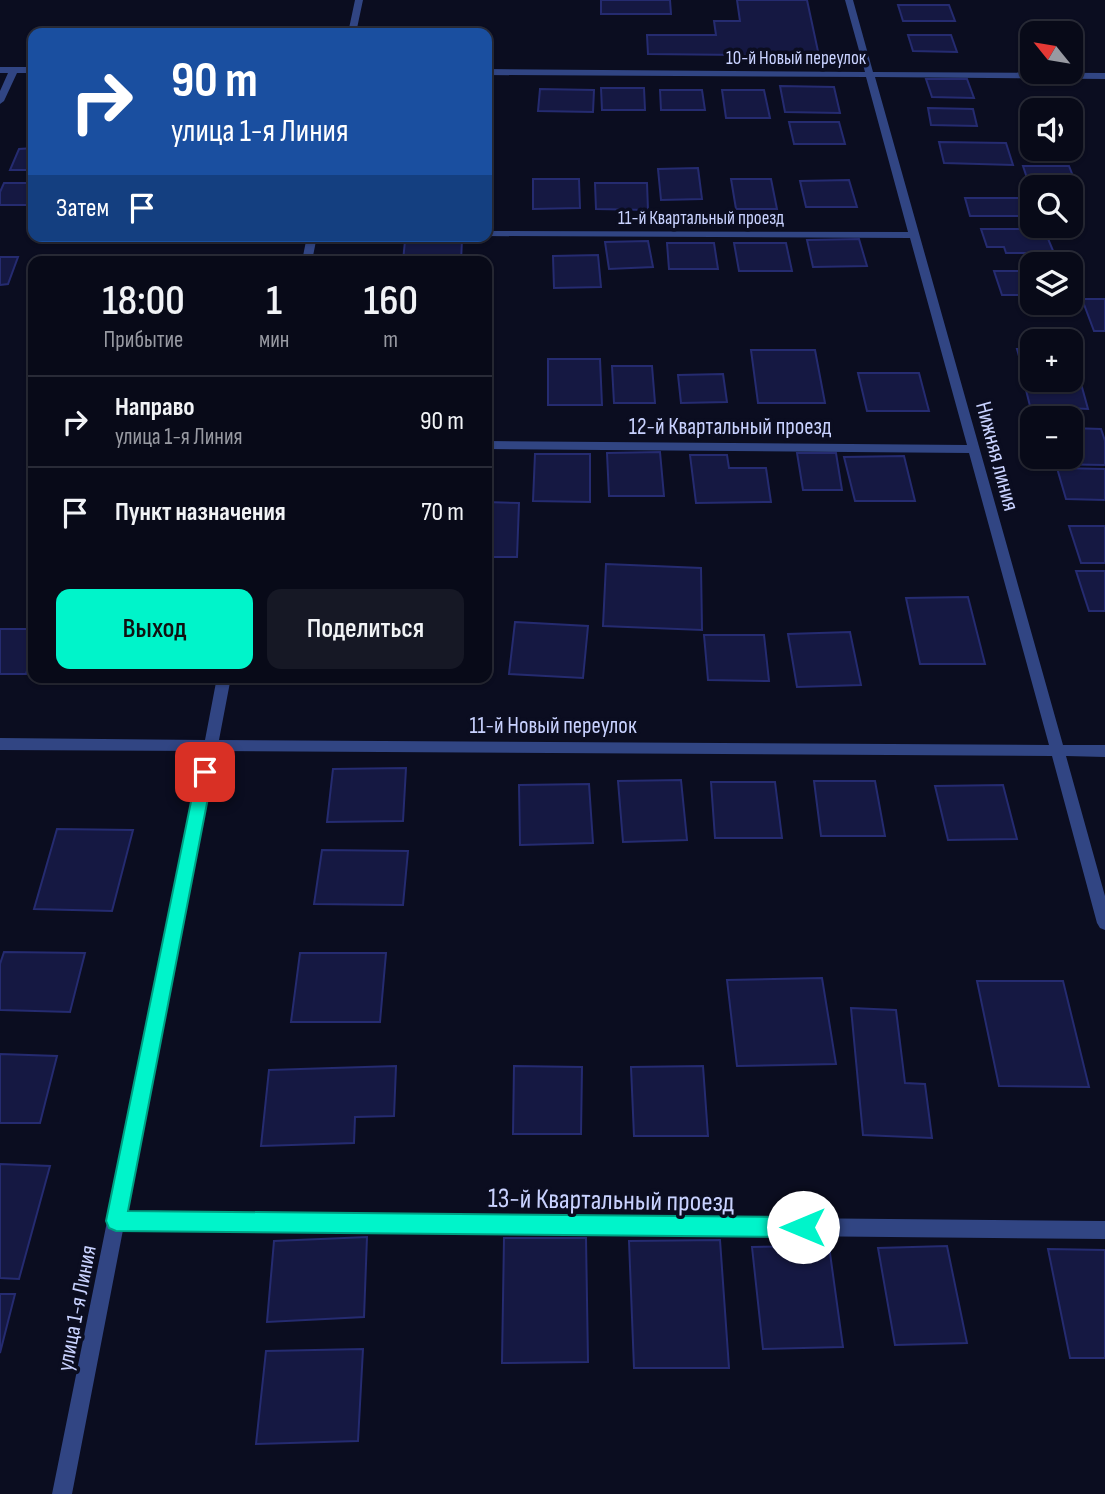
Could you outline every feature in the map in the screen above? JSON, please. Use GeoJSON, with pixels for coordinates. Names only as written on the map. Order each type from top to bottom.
{"type":"FeatureCollection","features":[{"type":"Feature","properties":{"kind":"street"},"geometry":{"type":"LineString","coordinates":[[353,28],[359,0]]}},
{"type":"Feature","properties":{"kind":"street","name":"Нижняя линия"},"geometry":{"type":"LineString","coordinates":[[849,0],[1105,923]]}},
{"type":"Feature","properties":{"kind":"street"},"geometry":{"type":"LineString","coordinates":[[0,70],[28,70]]}},
{"type":"Feature","properties":{"kind":"street"},"geometry":{"type":"LineString","coordinates":[[0,101],[14,70]]}},
{"type":"Feature","properties":{"kind":"street","name":"10-й Новый переулок"},"geometry":{"type":"LineString","coordinates":[[492,72],[1105,76]]}},
{"type":"Feature","properties":{"kind":"street","name":"11-й Квартальный проезд"},"geometry":{"type":"LineString","coordinates":[[492,234],[915,235]]}},
{"type":"Feature","properties":{"kind":"street","name":"12-й Квартальный проезд"},"geometry":{"type":"LineString","coordinates":[[492,445],[974,449]]}},
{"type":"Feature","properties":{"kind":"street","name":"улица 1-я Линия"},"geometry":{"type":"LineString","coordinates":[[62,1494],[223,683]]}},
{"type":"Feature","properties":{"kind":"street","name":"11-й Новый переулок"},"geometry":{"type":"LineString","coordinates":[[0,744],[1105,751]]}},
{"type":"Feature","properties":{"kind":"street","name":"13-й Квартальный проезд"},"geometry":{"type":"LineString","coordinates":[[116,1221],[1105,1230]]}},
{"type":"Feature","properties":{"kind":"building"},"geometry":{"type":"Polygon","coordinates":[[[601,0],[670,0],[671,14],[601,14],[601,0]]]}},
{"type":"Feature","properties":{"kind":"building"},"geometry":{"type":"Polygon","coordinates":[[[737,0],[807,0],[819,56],[648,54],[647,35],[716,35],[714,21],[740,21],[737,0]]]}},
{"type":"Feature","properties":{"kind":"building"},"geometry":{"type":"Polygon","coordinates":[[[898,5],[949,5],[955,21],[903,21],[898,5]]]}},
{"type":"Feature","properties":{"kind":"building"},"geometry":{"type":"Polygon","coordinates":[[[908,35],[951,35],[957,52],[913,51],[908,35]]]}},
{"type":"Feature","properties":{"kind":"building"},"geometry":{"type":"Polygon","coordinates":[[[926,79],[967,79],[974,98],[932,97],[926,79]]]}},
{"type":"Feature","properties":{"kind":"building"},"geometry":{"type":"Polygon","coordinates":[[[780,86],[834,87],[840,113],[785,112],[780,86]]]}},
{"type":"Feature","properties":{"kind":"building"},"geometry":{"type":"Polygon","coordinates":[[[601,88],[644,88],[645,110],[602,110],[601,88]]]}},
{"type":"Feature","properties":{"kind":"building"},"geometry":{"type":"Polygon","coordinates":[[[540,89],[594,90],[593,112],[538,111],[540,89]]]}},
{"type":"Feature","properties":{"kind":"building"},"geometry":{"type":"Polygon","coordinates":[[[660,90],[702,90],[705,110],[661,110],[660,90]]]}},
{"type":"Feature","properties":{"kind":"building"},"geometry":{"type":"Polygon","coordinates":[[[722,90],[764,90],[770,118],[726,118],[722,90]]]}},
{"type":"Feature","properties":{"kind":"building"},"geometry":{"type":"Polygon","coordinates":[[[928,108],[973,109],[977,126],[931,125],[928,108]]]}},
{"type":"Feature","properties":{"kind":"building"},"geometry":{"type":"Polygon","coordinates":[[[789,122],[839,122],[845,144],[794,144],[789,122]]]}},
{"type":"Feature","properties":{"kind":"building"},"geometry":{"type":"Polygon","coordinates":[[[939,142],[1006,143],[1013,165],[944,163],[939,142]]]}},
{"type":"Feature","properties":{"kind":"building"},"geometry":{"type":"Polygon","coordinates":[[[28,148],[28,170],[10,170],[19,149],[28,148]]]}},
{"type":"Feature","properties":{"kind":"building"},"geometry":{"type":"Polygon","coordinates":[[[1023,166],[1069,166],[1072,175],[1026,175],[1023,166]]]}},
{"type":"Feature","properties":{"kind":"building"},"geometry":{"type":"Polygon","coordinates":[[[698,168],[702,199],[661,200],[658,169],[698,168]]]}},
{"type":"Feature","properties":{"kind":"building"},"geometry":{"type":"Polygon","coordinates":[[[533,179],[579,179],[580,208],[533,209],[533,179]]]}},
{"type":"Feature","properties":{"kind":"building"},"geometry":{"type":"Polygon","coordinates":[[[731,179],[771,179],[777,209],[736,209],[731,179]]]}},
{"type":"Feature","properties":{"kind":"building"},"geometry":{"type":"Polygon","coordinates":[[[849,180],[857,207],[806,207],[800,181],[849,180]]]}},
{"type":"Feature","properties":{"kind":"building"},"geometry":{"type":"Polygon","coordinates":[[[4,183],[28,183],[28,205],[0,205],[0,192],[4,183]]]}},
{"type":"Feature","properties":{"kind":"building"},"geometry":{"type":"Polygon","coordinates":[[[595,183],[647,183],[648,210],[596,209],[595,183]]]}},
{"type":"Feature","properties":{"kind":"building"},"geometry":{"type":"Polygon","coordinates":[[[965,198],[1019,198],[1020,201],[1020,216],[970,216],[965,198]]]}},
{"type":"Feature","properties":{"kind":"building"},"geometry":{"type":"Polygon","coordinates":[[[981,229],[1020,229],[1020,238],[1048,238],[1054,252],[1006,253],[1004,247],[987,247],[981,229]]]}},
{"type":"Feature","properties":{"kind":"building"},"geometry":{"type":"Polygon","coordinates":[[[859,239],[867,266],[813,267],[807,240],[859,239]]]}},
{"type":"Feature","properties":{"kind":"building"},"geometry":{"type":"Polygon","coordinates":[[[648,241],[653,267],[609,269],[605,242],[648,241]]]}},
{"type":"Feature","properties":{"kind":"building"},"geometry":{"type":"Polygon","coordinates":[[[405,242],[462,242],[461,256],[404,256],[405,242]]]}},
{"type":"Feature","properties":{"kind":"building"},"geometry":{"type":"Polygon","coordinates":[[[667,243],[714,243],[718,269],[669,269],[667,243]]]}},
{"type":"Feature","properties":{"kind":"building"},"geometry":{"type":"Polygon","coordinates":[[[734,243],[786,243],[792,271],[739,271],[734,243]]]}},
{"type":"Feature","properties":{"kind":"building"},"geometry":{"type":"Polygon","coordinates":[[[598,255],[601,287],[554,288],[553,256],[598,255]]]}},
{"type":"Feature","properties":{"kind":"building"},"geometry":{"type":"Polygon","coordinates":[[[0,257],[18,257],[8,284],[0,285],[0,257]]]}},
{"type":"Feature","properties":{"kind":"building"},"geometry":{"type":"Polygon","coordinates":[[[994,271],[1020,271],[1020,295],[1002,295],[994,271]]]}},
{"type":"Feature","properties":{"kind":"building"},"geometry":{"type":"Polygon","coordinates":[[[1083,299],[1105,299],[1105,331],[1094,331],[1083,299]]]}},
{"type":"Feature","properties":{"kind":"building"},"geometry":{"type":"Polygon","coordinates":[[[751,350],[815,350],[825,403],[758,403],[751,350]]]}},
{"type":"Feature","properties":{"kind":"building"},"geometry":{"type":"Polygon","coordinates":[[[548,359],[600,359],[602,405],[548,405],[548,359]]]}},
{"type":"Feature","properties":{"kind":"building"},"geometry":{"type":"Polygon","coordinates":[[[612,366],[652,366],[655,403],[614,403],[612,366]]]}},
{"type":"Feature","properties":{"kind":"building"},"geometry":{"type":"Polygon","coordinates":[[[858,373],[919,373],[929,411],[867,411],[858,373]]]}},
{"type":"Feature","properties":{"kind":"building"},"geometry":{"type":"Polygon","coordinates":[[[723,374],[727,402],[681,403],[678,375],[723,374]]]}},
{"type":"Feature","properties":{"kind":"building"},"geometry":{"type":"Polygon","coordinates":[[[1083,391],[1088,409],[1083,409],[1083,406],[1030,406],[1026,392],[1083,391]]]}},
{"type":"Feature","properties":{"kind":"building"},"geometry":{"type":"Polygon","coordinates":[[[1083,428],[1101,429],[1105,441],[1105,465],[1083,465],[1083,428]]]}},
{"type":"Feature","properties":{"kind":"building"},"geometry":{"type":"Polygon","coordinates":[[[660,452],[664,496],[609,496],[607,453],[660,452]]]}},
{"type":"Feature","properties":{"kind":"building"},"geometry":{"type":"Polygon","coordinates":[[[797,453],[836,453],[842,490],[803,490],[797,453]]]}},
{"type":"Feature","properties":{"kind":"building"},"geometry":{"type":"Polygon","coordinates":[[[535,454],[590,454],[590,502],[533,501],[535,454]]]}},
{"type":"Feature","properties":{"kind":"building"},"geometry":{"type":"Polygon","coordinates":[[[690,455],[727,455],[729,468],[766,468],[771,502],[696,503],[690,455]]]}},
{"type":"Feature","properties":{"kind":"building"},"geometry":{"type":"Polygon","coordinates":[[[904,456],[915,501],[855,501],[844,457],[904,456]]]}},
{"type":"Feature","properties":{"kind":"building"},"geometry":{"type":"Polygon","coordinates":[[[1057,469],[1105,469],[1105,500],[1066,499],[1057,469]]]}},
{"type":"Feature","properties":{"kind":"building"},"geometry":{"type":"Polygon","coordinates":[[[492,502],[519,503],[517,557],[492,557],[492,502]]]}},
{"type":"Feature","properties":{"kind":"building"},"geometry":{"type":"Polygon","coordinates":[[[1069,526],[1105,526],[1105,563],[1081,563],[1069,526]]]}},
{"type":"Feature","properties":{"kind":"building"},"geometry":{"type":"Polygon","coordinates":[[[606,564],[701,568],[702,630],[603,626],[606,564]]]}},
{"type":"Feature","properties":{"kind":"building"},"geometry":{"type":"Polygon","coordinates":[[[1076,571],[1105,571],[1105,611],[1089,611],[1076,571]]]}},
{"type":"Feature","properties":{"kind":"building"},"geometry":{"type":"Polygon","coordinates":[[[968,597],[985,664],[920,664],[906,598],[968,597]]]}},
{"type":"Feature","properties":{"kind":"building"},"geometry":{"type":"Polygon","coordinates":[[[515,622],[588,626],[583,678],[509,674],[515,622]]]}},
{"type":"Feature","properties":{"kind":"building"},"geometry":{"type":"Polygon","coordinates":[[[0,629],[28,629],[26,674],[0,674],[0,629]]]}},
{"type":"Feature","properties":{"kind":"building"},"geometry":{"type":"Polygon","coordinates":[[[850,632],[861,685],[797,687],[788,634],[850,632]]]}},
{"type":"Feature","properties":{"kind":"building"},"geometry":{"type":"Polygon","coordinates":[[[704,635],[764,635],[769,681],[708,680],[704,635]]]}},
{"type":"Feature","properties":{"kind":"building"},"geometry":{"type":"Polygon","coordinates":[[[406,768],[403,821],[327,822],[333,769],[406,768]]]}},
{"type":"Feature","properties":{"kind":"building"},"geometry":{"type":"Polygon","coordinates":[[[681,780],[687,840],[623,842],[618,781],[681,780]]]}},
{"type":"Feature","properties":{"kind":"building"},"geometry":{"type":"Polygon","coordinates":[[[814,781],[875,781],[885,836],[821,836],[814,781]]]}},
{"type":"Feature","properties":{"kind":"building"},"geometry":{"type":"Polygon","coordinates":[[[711,782],[775,782],[782,838],[715,838],[711,782]]]}},
{"type":"Feature","properties":{"kind":"building"},"geometry":{"type":"Polygon","coordinates":[[[589,784],[593,843],[520,845],[519,785],[589,784]]]}},
{"type":"Feature","properties":{"kind":"building"},"geometry":{"type":"Polygon","coordinates":[[[1003,785],[1017,839],[948,840],[935,786],[1003,785]]]}},
{"type":"Feature","properties":{"kind":"building"},"geometry":{"type":"Polygon","coordinates":[[[57,829],[133,830],[112,911],[34,909],[57,829]]]}},
{"type":"Feature","properties":{"kind":"building"},"geometry":{"type":"Polygon","coordinates":[[[322,850],[408,851],[403,905],[314,904],[322,850]]]}},
{"type":"Feature","properties":{"kind":"building"},"geometry":{"type":"Polygon","coordinates":[[[4,952],[85,953],[70,1012],[0,1010],[0,964],[4,952]]]}},
{"type":"Feature","properties":{"kind":"building"},"geometry":{"type":"Polygon","coordinates":[[[300,953],[386,953],[380,1022],[291,1022],[300,953]]]}},
{"type":"Feature","properties":{"kind":"building"},"geometry":{"type":"Polygon","coordinates":[[[822,978],[836,1064],[737,1066],[727,980],[822,978]]]}},
{"type":"Feature","properties":{"kind":"building"},"geometry":{"type":"Polygon","coordinates":[[[977,981],[1063,981],[1089,1087],[999,1086],[977,981]]]}},
{"type":"Feature","properties":{"kind":"building"},"geometry":{"type":"Polygon","coordinates":[[[851,1008],[896,1010],[905,1083],[925,1084],[932,1138],[863,1135],[851,1008]]]}},
{"type":"Feature","properties":{"kind":"building"},"geometry":{"type":"Polygon","coordinates":[[[0,1054],[57,1056],[40,1123],[0,1123],[0,1054]]]}},
{"type":"Feature","properties":{"kind":"building"},"geometry":{"type":"Polygon","coordinates":[[[396,1066],[394,1116],[355,1117],[354,1143],[261,1146],[269,1070],[396,1066]]]}},
{"type":"Feature","properties":{"kind":"building"},"geometry":{"type":"Polygon","coordinates":[[[514,1066],[582,1067],[581,1134],[513,1134],[514,1066]]]}},
{"type":"Feature","properties":{"kind":"building"},"geometry":{"type":"Polygon","coordinates":[[[703,1066],[708,1136],[634,1136],[631,1067],[703,1066]]]}},
{"type":"Feature","properties":{"kind":"building"},"geometry":{"type":"Polygon","coordinates":[[[0,1164],[50,1166],[19,1279],[0,1278],[0,1164]]]}},
{"type":"Feature","properties":{"kind":"building"},"geometry":{"type":"Polygon","coordinates":[[[367,1237],[364,1317],[267,1322],[274,1241],[367,1237]]]}},
{"type":"Feature","properties":{"kind":"building"},"geometry":{"type":"Polygon","coordinates":[[[504,1238],[586,1238],[588,1362],[502,1363],[504,1238]]]}},
{"type":"Feature","properties":{"kind":"building"},"geometry":{"type":"Polygon","coordinates":[[[720,1240],[729,1368],[634,1368],[629,1241],[720,1240]]]}},
{"type":"Feature","properties":{"kind":"building"},"geometry":{"type":"Polygon","coordinates":[[[829,1246],[843,1347],[763,1349],[752,1247],[829,1246]]]}},
{"type":"Feature","properties":{"kind":"building"},"geometry":{"type":"Polygon","coordinates":[[[947,1246],[967,1343],[895,1345],[878,1248],[947,1246]]]}},
{"type":"Feature","properties":{"kind":"building"},"geometry":{"type":"Polygon","coordinates":[[[1048,1249],[1105,1250],[1105,1358],[1070,1358],[1048,1249]]]}},
{"type":"Feature","properties":{"kind":"building"},"geometry":{"type":"Polygon","coordinates":[[[0,1294],[15,1294],[0,1353],[0,1294]]]}},
{"type":"Feature","properties":{"kind":"building"},"geometry":{"type":"Polygon","coordinates":[[[363,1349],[358,1441],[256,1444],[266,1351],[363,1349]]]}},
{"type":"Feature","properties":{"kind":"route"},"geometry":{"type":"LineString","coordinates":[[205,772],[116,1221],[803,1227]]}}]}
